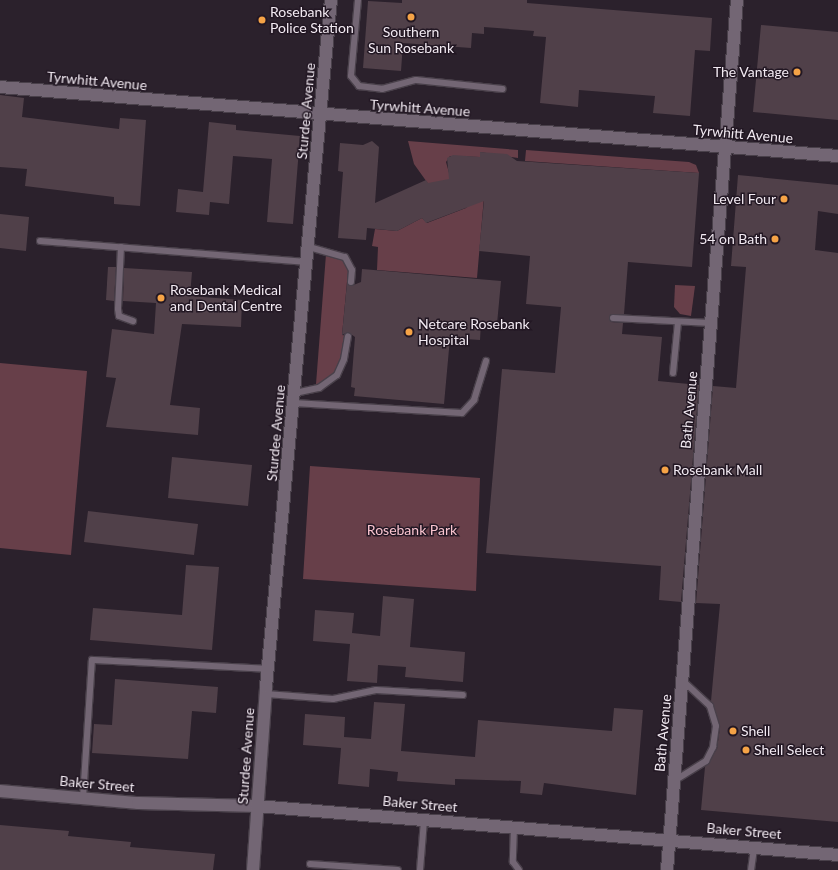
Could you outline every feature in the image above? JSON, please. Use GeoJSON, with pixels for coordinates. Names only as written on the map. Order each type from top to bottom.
{"type":"FeatureCollection","features":[{"type":"Feature","properties":{"kind":"street","name":"Sturdee Avenue"},"geometry":{"type":"LineString","coordinates":[[253,870],[268,669],[331,0]]}},
{"type":"Feature","properties":{"kind":"street","name":"Bath Avenue"},"geometry":{"type":"LineString","coordinates":[[667,870],[737,0]]}},
{"type":"Feature","properties":{"kind":"street","name":"Tyrwhitt Avenue"},"geometry":{"type":"LineString","coordinates":[[0,87],[321,116],[838,156]]}},
{"type":"Feature","properties":{"kind":"street","name":"Baker Street"},"geometry":{"type":"LineString","coordinates":[[0,790],[83,798],[257,806],[669,839],[838,855]]}},
{"type":"Feature","properties":{"kind":"lane"},"geometry":{"type":"LineString","coordinates":[[358,0],[352,76],[359,86],[376,89],[416,80],[503,89]]}},
{"type":"Feature","properties":{"kind":"lane"},"geometry":{"type":"LineString","coordinates":[[40,241],[307,262]]}},
{"type":"Feature","properties":{"kind":"lane"},"geometry":{"type":"LineString","coordinates":[[122,247],[118,309],[119,316],[132,321]]}},
{"type":"Feature","properties":{"kind":"lane"},"geometry":{"type":"LineString","coordinates":[[308,247],[345,257],[350,263],[351,282]]}},
{"type":"Feature","properties":{"kind":"lane"},"geometry":{"type":"LineString","coordinates":[[613,318],[711,323]]}},
{"type":"Feature","properties":{"kind":"lane"},"geometry":{"type":"LineString","coordinates":[[673,373],[678,322]]}},
{"type":"Feature","properties":{"kind":"lane"},"geometry":{"type":"LineString","coordinates":[[294,398],[319,388],[337,375],[344,359],[348,336]]}},
{"type":"Feature","properties":{"kind":"lane"},"geometry":{"type":"LineString","coordinates":[[294,398],[462,413],[474,400],[486,361]]}},
{"type":"Feature","properties":{"kind":"lane"},"geometry":{"type":"LineString","coordinates":[[83,798],[92,660],[268,669]]}},
{"type":"Feature","properties":{"kind":"lane"},"geometry":{"type":"LineString","coordinates":[[674,782],[706,761],[716,735],[715,715],[710,706],[682,680]]}},
{"type":"Feature","properties":{"kind":"lane"},"geometry":{"type":"LineString","coordinates":[[266,694],[333,699],[376,690],[463,695]]}},
{"type":"Feature","properties":{"kind":"lane"},"geometry":{"type":"LineString","coordinates":[[420,870],[424,820]]}},
{"type":"Feature","properties":{"kind":"lane"},"geometry":{"type":"LineString","coordinates":[[514,827],[513,862],[519,870]]}},
{"type":"Feature","properties":{"kind":"lane"},"geometry":{"type":"LineString","coordinates":[[751,870],[754,848]]}},
{"type":"Feature","properties":{"kind":"lane"},"geometry":{"type":"LineString","coordinates":[[310,864],[398,870]]}},
{"type":"Feature","properties":{"kind":"green space"},"geometry":{"type":"Polygon","coordinates":[[[408,141],[518,150],[518,158],[480,152],[480,157],[450,156],[446,162],[451,180],[429,185],[414,164],[408,141]]]}},
{"type":"Feature","properties":{"kind":"green space"},"geometry":{"type":"Polygon","coordinates":[[[526,150],[689,162],[696,165],[699,173],[525,161],[526,150]]]}},
{"type":"Feature","properties":{"kind":"green space"},"geometry":{"type":"Polygon","coordinates":[[[485,185],[477,278],[377,270],[378,247],[372,246],[375,229],[397,231],[422,218],[427,223],[466,208],[485,185]]]}},
{"type":"Feature","properties":{"kind":"green space"},"geometry":{"type":"Polygon","coordinates":[[[337,253],[350,263],[351,282],[347,282],[342,335],[348,336],[341,369],[319,388],[316,384],[326,254],[337,253]]]}},
{"type":"Feature","properties":{"kind":"green space"},"geometry":{"type":"Polygon","coordinates":[[[675,285],[695,286],[691,316],[680,314],[674,307],[675,285]]]}},
{"type":"Feature","properties":{"kind":"green space"},"geometry":{"type":"Polygon","coordinates":[[[0,363],[87,371],[71,555],[0,548],[0,363]]]}},
{"type":"Feature","properties":{"kind":"green space","name":"Rosebank Park"},"geometry":{"type":"Polygon","coordinates":[[[310,466],[480,478],[476,591],[303,579],[310,466]]]}},
{"type":"Feature","properties":{"kind":"building"},"geometry":{"type":"Polygon","coordinates":[[[402,0],[527,0],[527,3],[712,18],[710,51],[695,50],[690,116],[653,113],[655,96],[579,90],[578,107],[540,103],[546,37],[533,36],[534,31],[484,27],[484,34],[472,33],[471,48],[403,43],[401,71],[363,68],[368,1],[402,3],[402,0]]]}},
{"type":"Feature","properties":{"kind":"building","name":"The Vantage"},"geometry":{"type":"Polygon","coordinates":[[[761,25],[838,32],[838,120],[753,112],[761,25]]]}},
{"type":"Feature","properties":{"kind":"building"},"geometry":{"type":"Polygon","coordinates":[[[0,95],[24,98],[22,117],[119,129],[120,118],[146,120],[140,206],[114,204],[114,197],[25,186],[27,169],[0,167],[0,95]]]}},
{"type":"Feature","properties":{"kind":"building"},"geometry":{"type":"Polygon","coordinates":[[[209,122],[236,125],[236,130],[300,136],[293,224],[267,222],[272,159],[233,156],[229,204],[210,202],[209,215],[176,212],[178,189],[203,192],[209,122]]]}},
{"type":"Feature","properties":{"kind":"building"},"geometry":{"type":"Polygon","coordinates":[[[372,141],[379,147],[375,203],[426,180],[428,183],[449,179],[447,158],[453,155],[480,157],[480,152],[507,154],[517,161],[699,173],[692,267],[628,262],[624,314],[611,314],[609,318],[611,322],[623,323],[622,334],[662,337],[658,381],[699,385],[681,602],[659,600],[661,566],[486,553],[502,369],[555,373],[561,307],[526,304],[530,256],[479,251],[484,201],[426,223],[422,218],[397,231],[367,228],[366,240],[338,238],[343,172],[338,171],[340,143],[363,145],[372,141]]]}},
{"type":"Feature","properties":{"kind":"building","name":"Rosebank Mall"},"geometry":{"type":"Polygon","coordinates":[[[738,175],[838,185],[838,214],[818,211],[815,250],[838,253],[838,822],[701,810],[705,767],[717,749],[720,727],[711,701],[720,604],[696,603],[713,386],[736,388],[746,267],[731,266],[738,175]]]}},
{"type":"Feature","properties":{"kind":"building"},"geometry":{"type":"Polygon","coordinates":[[[0,214],[29,217],[26,251],[0,248],[0,214]]]}},
{"type":"Feature","properties":{"kind":"building"},"geometry":{"type":"Polygon","coordinates":[[[108,267],[116,267],[114,301],[106,300],[108,267]]]}},
{"type":"Feature","properties":{"kind":"building"},"geometry":{"type":"Polygon","coordinates":[[[124,268],[192,272],[190,296],[242,300],[241,327],[182,324],[170,405],[200,408],[198,435],[106,427],[116,378],[106,377],[112,329],[154,334],[156,303],[123,301],[124,268]]]}},
{"type":"Feature","properties":{"kind":"building"},"geometry":{"type":"Polygon","coordinates":[[[362,269],[501,281],[497,324],[481,323],[480,340],[450,338],[444,404],[354,396],[355,388],[351,387],[355,337],[348,332],[342,335],[347,283],[351,286],[361,282],[362,269]]]}},
{"type":"Feature","properties":{"kind":"building"},"geometry":{"type":"Polygon","coordinates":[[[172,457],[252,465],[248,506],[168,498],[172,457]]]}},
{"type":"Feature","properties":{"kind":"building"},"geometry":{"type":"Polygon","coordinates":[[[88,511],[198,524],[194,555],[84,542],[88,511]]]}},
{"type":"Feature","properties":{"kind":"building"},"geometry":{"type":"Polygon","coordinates":[[[186,565],[219,567],[212,650],[90,640],[93,608],[182,615],[186,565]]]}},
{"type":"Feature","properties":{"kind":"building"},"geometry":{"type":"Polygon","coordinates":[[[383,596],[414,599],[410,647],[465,652],[463,682],[405,677],[406,667],[378,665],[377,683],[347,681],[350,644],[313,641],[315,610],[354,613],[352,633],[380,636],[383,596]]]}},
{"type":"Feature","properties":{"kind":"building"},"geometry":{"type":"Polygon","coordinates":[[[115,679],[218,687],[216,713],[192,711],[188,759],[92,753],[94,724],[112,725],[115,679]]]}},
{"type":"Feature","properties":{"kind":"building"},"geometry":{"type":"Polygon","coordinates":[[[374,702],[405,704],[401,751],[475,757],[478,720],[612,731],[614,708],[643,710],[636,795],[544,783],[542,795],[520,793],[521,781],[455,779],[455,785],[397,781],[398,772],[370,769],[369,787],[338,784],[341,748],[303,745],[305,714],[345,717],[344,737],[371,739],[374,702]]]}},
{"type":"Feature","properties":{"kind":"building"},"geometry":{"type":"Polygon","coordinates":[[[0,825],[69,831],[68,836],[131,842],[130,847],[215,854],[213,870],[0,870],[0,825]]]}},
{"type":"Feature","properties":{"kind":"place","name":"Southern Sun Rosebank"},"geometry":{"type":"Point","coordinates":[411,17]}},
{"type":"Feature","properties":{"kind":"place","name":"Rosebank Police Station"},"geometry":{"type":"Point","coordinates":[262,20]}},
{"type":"Feature","properties":{"kind":"place","name":"The Vantage"},"geometry":{"type":"Point","coordinates":[797,72]}},
{"type":"Feature","properties":{"kind":"place","name":"Level Four"},"geometry":{"type":"Point","coordinates":[784,199]}},
{"type":"Feature","properties":{"kind":"place","name":"54 on Bath"},"geometry":{"type":"Point","coordinates":[775,239]}},
{"type":"Feature","properties":{"kind":"place","name":"Rosebank Medical and Dental Centre"},"geometry":{"type":"Point","coordinates":[161,298]}},
{"type":"Feature","properties":{"kind":"place","name":"Netcare Rosebank Hospital"},"geometry":{"type":"Point","coordinates":[409,332]}},
{"type":"Feature","properties":{"kind":"place","name":"Rosebank Mall"},"geometry":{"type":"Point","coordinates":[665,470]}},
{"type":"Feature","properties":{"kind":"place","name":"Shell"},"geometry":{"type":"Point","coordinates":[733,731]}},
{"type":"Feature","properties":{"kind":"place","name":"Shell Select"},"geometry":{"type":"Point","coordinates":[746,750]}}]}
